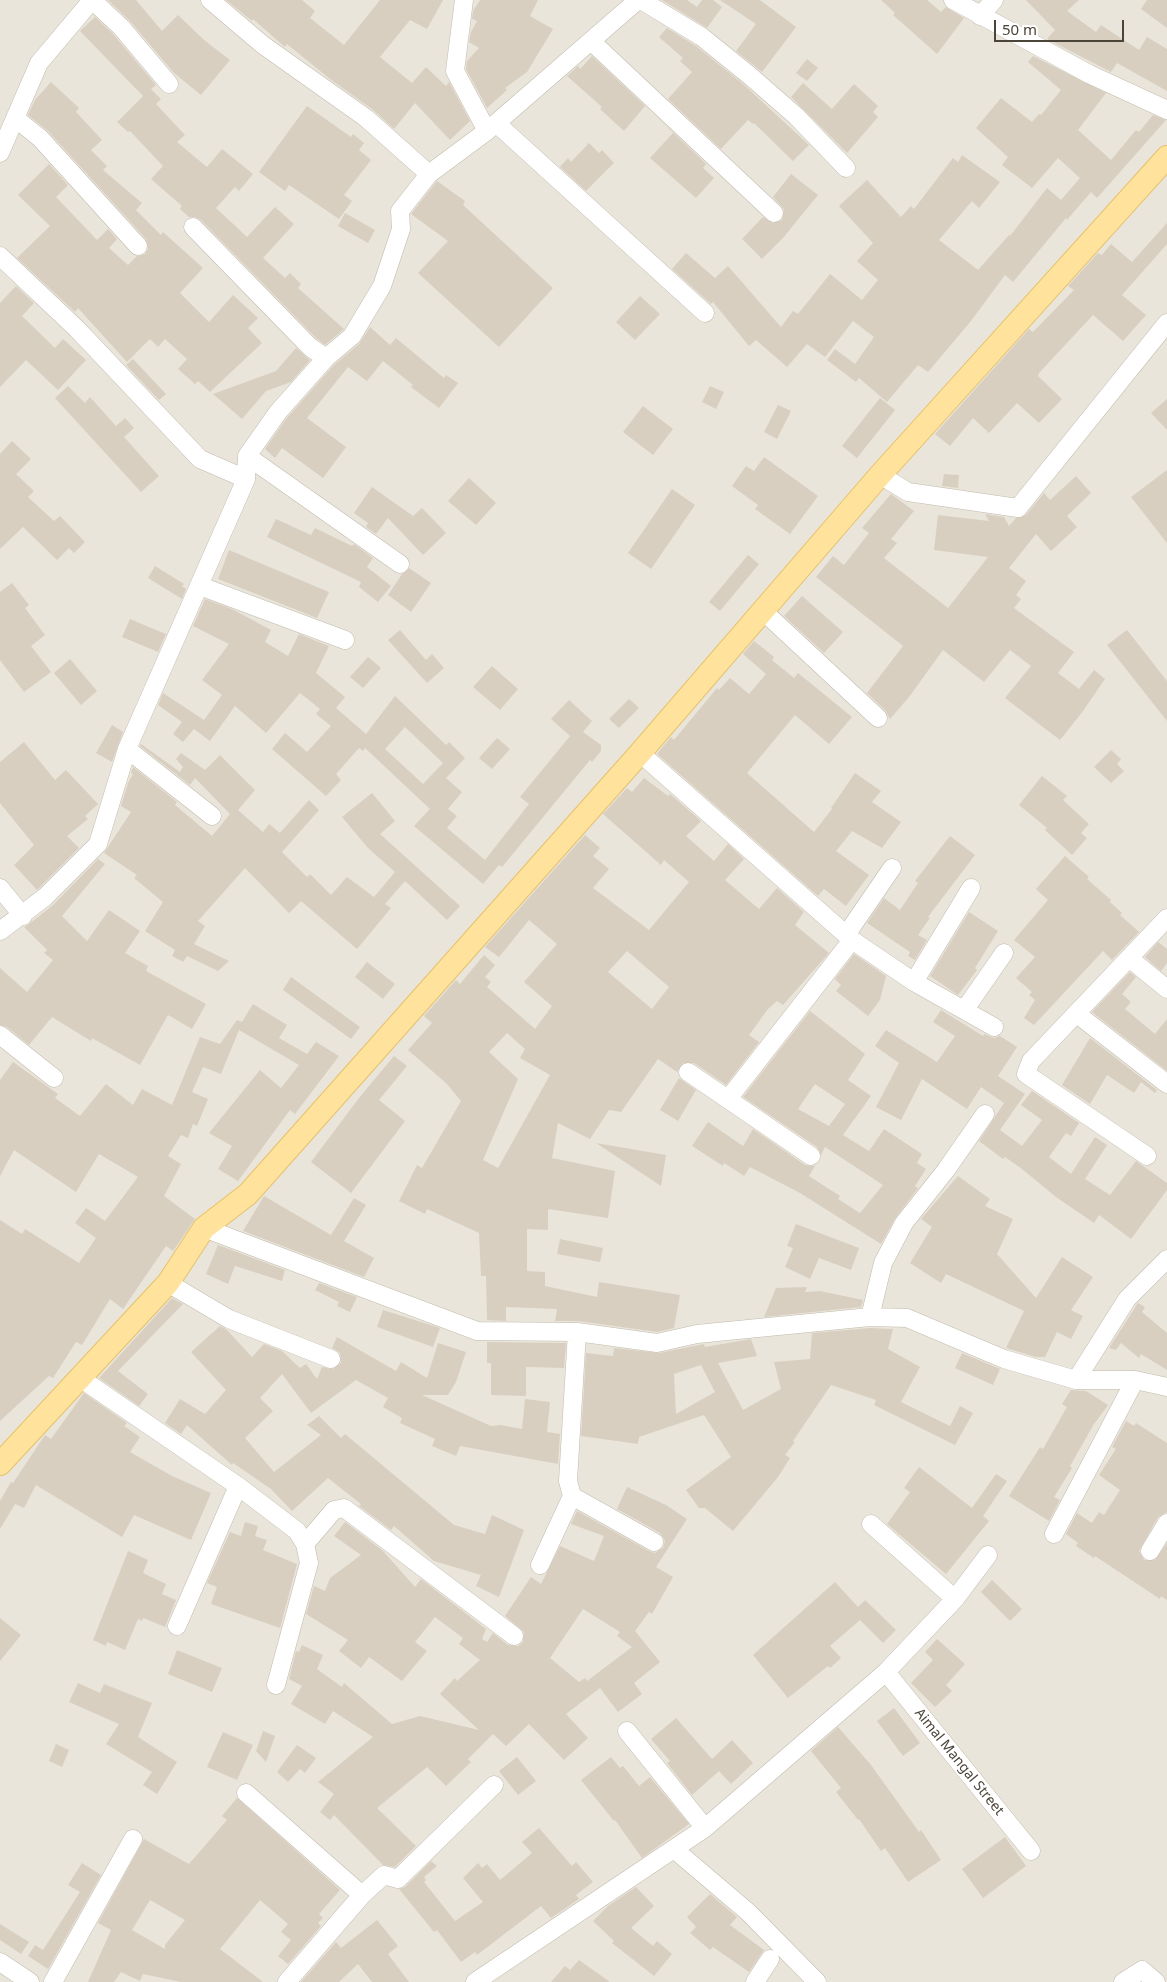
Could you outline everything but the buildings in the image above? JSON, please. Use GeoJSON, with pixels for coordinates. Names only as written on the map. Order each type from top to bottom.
{"type":"FeatureCollection","features":[{"type":"Feature","properties":{"kind":"main road"},"geometry":{"type":"LineString","coordinates":[[0,1464],[168,1283],[204,1228],[248,1194],[640,753],[762,610],[851,518],[880,475],[1167,157]]}},
{"type":"Feature","properties":{"kind":"street"},"geometry":{"type":"LineString","coordinates":[[0,153],[39,63],[92,0],[121,27],[169,84]]}},
{"type":"Feature","properties":{"kind":"street"},"geometry":{"type":"LineString","coordinates":[[210,0],[263,45],[366,118],[429,174]]}},
{"type":"Feature","properties":{"kind":"street"},"geometry":{"type":"LineString","coordinates":[[464,0],[455,72],[492,127],[705,313]]}},
{"type":"Feature","properties":{"kind":"street"},"geometry":{"type":"LineString","coordinates":[[0,931],[23,916],[45,897],[98,844],[127,749],[246,479],[247,456],[278,412],[326,358],[352,336],[382,286],[401,229],[400,211],[429,174],[492,127],[640,0],[702,37],[749,75],[796,116],[846,168]]}},
{"type":"Feature","properties":{"kind":"street"},"geometry":{"type":"LineString","coordinates":[[953,0],[1089,74],[1167,110]]}},
{"type":"Feature","properties":{"kind":"street"},"geometry":{"type":"LineString","coordinates":[[980,16],[994,0]]}},
{"type":"Feature","properties":{"kind":"street"},"geometry":{"type":"LineString","coordinates":[[592,42],[774,213]]}},
{"type":"Feature","properties":{"kind":"street"},"geometry":{"type":"LineString","coordinates":[[15,118],[59,158],[138,246]]}},
{"type":"Feature","properties":{"kind":"street"},"geometry":{"type":"LineString","coordinates":[[193,227],[310,347],[326,358]]}},
{"type":"Feature","properties":{"kind":"street"},"geometry":{"type":"LineString","coordinates":[[0,256],[77,330],[200,458],[246,479]]}},
{"type":"Feature","properties":{"kind":"street"},"geometry":{"type":"LineString","coordinates":[[880,475],[908,492],[1018,508],[1167,323]]}},
{"type":"Feature","properties":{"kind":"street"},"geometry":{"type":"LineString","coordinates":[[247,456],[400,564]]}},
{"type":"Feature","properties":{"kind":"street"},"geometry":{"type":"LineString","coordinates":[[200,586],[345,640]]}},
{"type":"Feature","properties":{"kind":"street"},"geometry":{"type":"LineString","coordinates":[[762,610],[878,718]]}},
{"type":"Feature","properties":{"kind":"street"},"geometry":{"type":"LineString","coordinates":[[127,749],[212,816]]}},
{"type":"Feature","properties":{"kind":"street"},"geometry":{"type":"LineString","coordinates":[[640,753],[849,937],[914,982],[994,1027]]}},
{"type":"Feature","properties":{"kind":"street"},"geometry":{"type":"LineString","coordinates":[[728,1100],[849,937],[892,868]]}},
{"type":"Feature","properties":{"kind":"street"},"geometry":{"type":"LineString","coordinates":[[0,888],[23,916]]}},
{"type":"Feature","properties":{"kind":"street"},"geometry":{"type":"LineString","coordinates":[[914,982],[971,888]]}},
{"type":"Feature","properties":{"kind":"street"},"geometry":{"type":"LineString","coordinates":[[1147,1156],[1026,1074],[1031,1061],[1167,918]]}},
{"type":"Feature","properties":{"kind":"street"},"geometry":{"type":"LineString","coordinates":[[965,1009],[1004,953]]}},
{"type":"Feature","properties":{"kind":"street"},"geometry":{"type":"LineString","coordinates":[[1129,958],[1167,989]]}},
{"type":"Feature","properties":{"kind":"street"},"geometry":{"type":"LineString","coordinates":[[1076,1014],[1167,1084]]}},
{"type":"Feature","properties":{"kind":"street"},"geometry":{"type":"LineString","coordinates":[[0,1035],[54,1078]]}},
{"type":"Feature","properties":{"kind":"street"},"geometry":{"type":"LineString","coordinates":[[688,1072],[811,1156]]}},
{"type":"Feature","properties":{"kind":"street"},"geometry":{"type":"LineString","coordinates":[[870,1317],[883,1263],[904,1223],[946,1170],[985,1114]]}},
{"type":"Feature","properties":{"kind":"street"},"geometry":{"type":"LineString","coordinates":[[204,1228],[478,1331],[577,1332],[657,1343],[697,1334],[870,1317],[907,1318],[1004,1360],[1076,1380],[1135,1380],[1167,1388]]}},
{"type":"Feature","properties":{"kind":"street"},"geometry":{"type":"LineString","coordinates":[[1076,1380],[1127,1299],[1167,1259]]}},
{"type":"Feature","properties":{"kind":"street"},"geometry":{"type":"LineString","coordinates":[[168,1283],[229,1320],[331,1359]]}},
{"type":"Feature","properties":{"kind":"street"},"geometry":{"type":"LineString","coordinates":[[540,1565],[572,1496],[568,1481],[577,1332]]}},
{"type":"Feature","properties":{"kind":"street"},"geometry":{"type":"LineString","coordinates":[[80,1378],[238,1486],[297,1531],[305,1544],[309,1562],[276,1685]]}},
{"type":"Feature","properties":{"kind":"street"},"geometry":{"type":"LineString","coordinates":[[1054,1534],[1135,1380]]}},
{"type":"Feature","properties":{"kind":"street"},"geometry":{"type":"LineString","coordinates":[[177,1626],[238,1486]]}},
{"type":"Feature","properties":{"kind":"street"},"geometry":{"type":"LineString","coordinates":[[572,1496],[654,1542]]}},
{"type":"Feature","properties":{"kind":"street"},"geometry":{"type":"LineString","coordinates":[[305,1544],[334,1510],[344,1508],[514,1636]]}},
{"type":"Feature","properties":{"kind":"street"},"geometry":{"type":"LineString","coordinates":[[1150,1551],[1167,1523]]}},
{"type":"Feature","properties":{"kind":"street"},"geometry":{"type":"LineString","coordinates":[[871,1524],[955,1599]]}},
{"type":"Feature","properties":{"kind":"street"},"geometry":{"type":"LineString","coordinates":[[476,1982],[562,1922],[675,1850],[705,1828],[886,1672],[955,1599],[988,1555]]}},
{"type":"Feature","properties":{"kind":"street","name":"Aimal Mangal Street"},"geometry":{"type":"LineString","coordinates":[[886,1672],[1031,1851]]}},
{"type":"Feature","properties":{"kind":"street"},"geometry":{"type":"LineString","coordinates":[[627,1731],[705,1828]]}},
{"type":"Feature","properties":{"kind":"street"},"geometry":{"type":"LineString","coordinates":[[287,1982],[362,1895],[384,1875],[398,1879],[494,1785]]}},
{"type":"Feature","properties":{"kind":"street"},"geometry":{"type":"LineString","coordinates":[[246,1793],[362,1895]]}},
{"type":"Feature","properties":{"kind":"street"},"geometry":{"type":"LineString","coordinates":[[53,1982],[133,1839]]}},
{"type":"Feature","properties":{"kind":"street"},"geometry":{"type":"LineString","coordinates":[[675,1850],[748,1912],[817,1982]]}},
{"type":"Feature","properties":{"kind":"street"},"geometry":{"type":"LineString","coordinates":[[755,1982],[770,1959]]}},
{"type":"Feature","properties":{"kind":"street"},"geometry":{"type":"LineString","coordinates":[[0,1962],[30,1982]]}},
{"type":"Feature","properties":{"kind":"street"},"geometry":{"type":"LineString","coordinates":[[1123,1982],[1142,1970],[1156,1982]]}},
{"type":"Feature","properties":{"kind":"shaded area"},"geometry":{"type":"Polygon","coordinates":[[[0,0],[1167,0],[1167,1982],[0,1982],[0,0]]]}}]}
